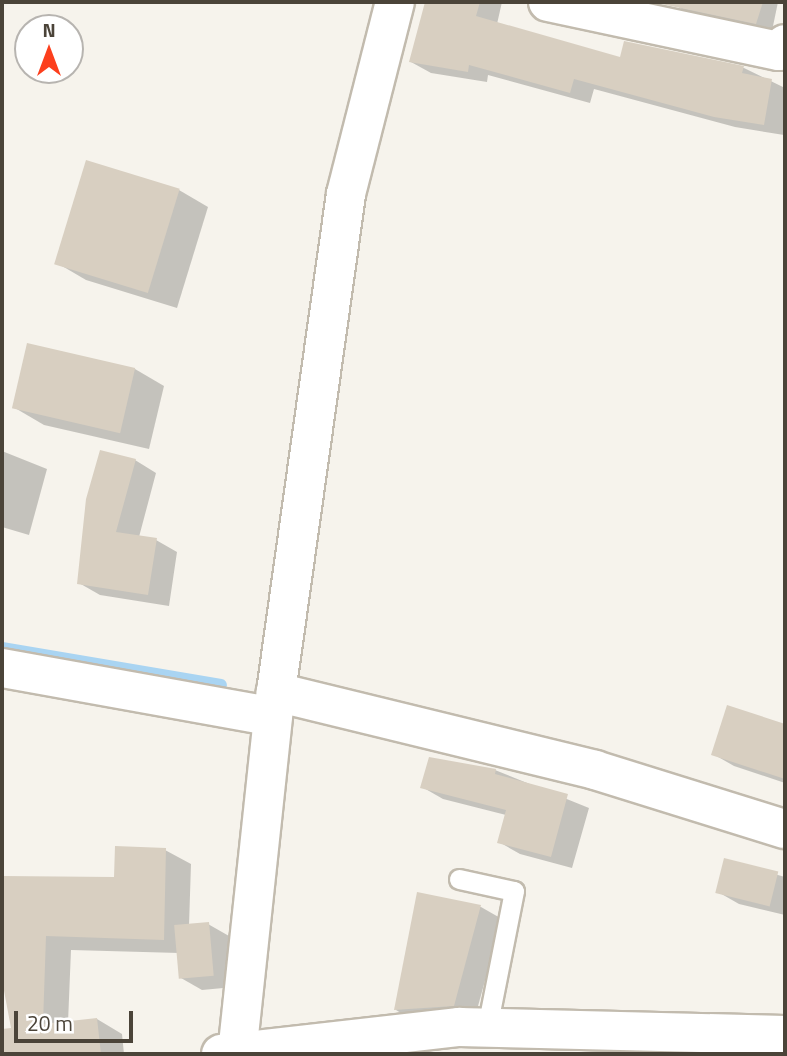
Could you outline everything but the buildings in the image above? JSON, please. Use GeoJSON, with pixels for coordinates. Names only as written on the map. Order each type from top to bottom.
{"type":"FeatureCollection","features":[{"type":"Feature","properties":{"kind":"street"},"geometry":{"type":"LineString","coordinates":[[395,2],[346,194],[275,704],[231,1053],[487,1027],[785,1035]]}},
{"type":"Feature","properties":{"kind":"street"},"geometry":{"type":"LineString","coordinates":[[548,2],[783,57]]}},
{"type":"Feature","properties":{"kind":"street"},"geometry":{"type":"LineString","coordinates":[[2,668],[275,704],[595,770],[785,829]]}},
{"type":"Feature","properties":{"kind":"lane"},"geometry":{"type":"LineString","coordinates":[[459,879],[513,891],[487,1027]]}},
{"type":"Feature","properties":{"kind":"waterway"},"geometry":{"type":"LineString","coordinates":[[2,648],[221,685]]}}]}
